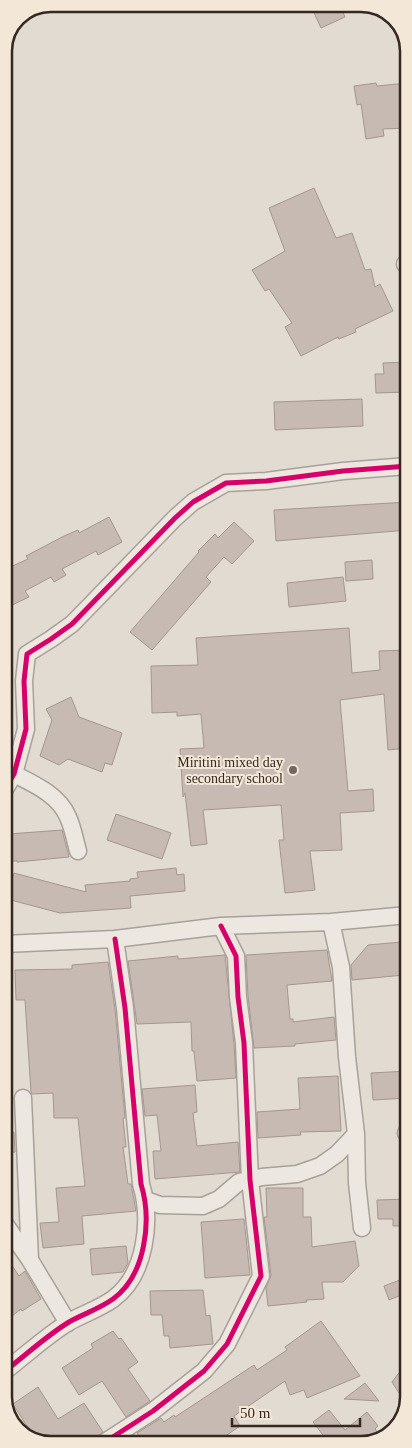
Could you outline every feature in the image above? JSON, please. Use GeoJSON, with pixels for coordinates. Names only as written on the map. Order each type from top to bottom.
{"type":"FeatureCollection","features":[{"type":"Feature","properties":{"kind":"street"},"geometry":{"type":"LineString","coordinates":[[12,777],[26,729],[24,681],[27,654],[51,640],[72,624],[194,502],[226,483],[266,481],[343,471],[400,467]]}},
{"type":"Feature","properties":{"kind":"street"},"geometry":{"type":"LineString","coordinates":[[14,774],[44,789],[64,809],[69,818],[78,851]]}},
{"type":"Feature","properties":{"kind":"street"},"geometry":{"type":"LineString","coordinates":[[12,944],[115,938],[221,926],[331,922],[400,916]]}},
{"type":"Feature","properties":{"kind":"street"},"geometry":{"type":"LineString","coordinates":[[331,922],[341,967],[347,1057],[356,1134],[357,1183],[362,1228]]}},
{"type":"Feature","properties":{"kind":"street"},"geometry":{"type":"LineString","coordinates":[[116,1435],[153,1412],[204,1371],[227,1344],[237,1328],[261,1276],[250,1180],[244,1043],[238,997],[236,956],[221,926]]}},
{"type":"Feature","properties":{"kind":"street"},"geometry":{"type":"LineString","coordinates":[[12,1366],[68,1323],[112,1299],[122,1291],[130,1280],[143,1254],[146,1200],[141,1184],[125,1008],[115,938]]}},
{"type":"Feature","properties":{"kind":"street"},"geometry":{"type":"LineString","coordinates":[[23,1098],[30,1260]]}},
{"type":"Feature","properties":{"kind":"street"},"geometry":{"type":"LineString","coordinates":[[146,1200],[160,1205],[204,1206],[219,1199],[239,1182],[262,1176],[297,1174],[320,1166],[337,1154],[356,1134]]}},
{"type":"Feature","properties":{"kind":"street"},"geometry":{"type":"LineString","coordinates":[[12,1234],[68,1323]]}},
{"type":"Feature","properties":{"kind":"building"},"geometry":{"type":"Polygon","coordinates":[[[314,13],[343,13],[345,17],[321,28],[314,13]]]}},
{"type":"Feature","properties":{"kind":"building"},"geometry":{"type":"Polygon","coordinates":[[[376,83],[377,86],[400,84],[400,128],[383,129],[384,136],[366,139],[361,104],[357,105],[354,86],[376,83]]]}},
{"type":"Feature","properties":{"kind":"building"},"geometry":{"type":"Polygon","coordinates":[[[314,188],[336,238],[352,233],[365,270],[371,269],[375,287],[380,284],[393,311],[355,329],[356,332],[339,339],[338,337],[301,356],[285,327],[292,323],[269,289],[265,291],[252,270],[285,251],[269,208],[314,188]]]}},
{"type":"Feature","properties":{"kind":"building"},"geometry":{"type":"Polygon","coordinates":[[[400,362],[400,392],[376,393],[375,374],[384,374],[383,363],[400,362]]]}},
{"type":"Feature","properties":{"kind":"building"},"geometry":{"type":"Polygon","coordinates":[[[362,399],[363,426],[275,430],[274,402],[362,399]]]}},
{"type":"Feature","properties":{"kind":"building"},"geometry":{"type":"Polygon","coordinates":[[[400,502],[400,531],[276,541],[274,510],[400,502]]]}},
{"type":"Feature","properties":{"kind":"building"},"geometry":{"type":"Polygon","coordinates":[[[109,517],[122,542],[98,555],[96,551],[62,569],[66,575],[54,582],[51,577],[25,591],[29,597],[12,605],[12,566],[28,559],[26,556],[64,536],[78,530],[79,533],[109,517]]]}},
{"type":"Feature","properties":{"kind":"building"},"geometry":{"type":"Polygon","coordinates":[[[234,522],[254,541],[232,564],[224,557],[206,577],[211,582],[152,650],[130,632],[198,551],[215,534],[218,538],[234,522]]]}},
{"type":"Feature","properties":{"kind":"building"},"geometry":{"type":"Polygon","coordinates":[[[372,560],[373,579],[346,581],[345,562],[372,560]]]}},
{"type":"Feature","properties":{"kind":"building"},"geometry":{"type":"Polygon","coordinates":[[[343,577],[346,601],[289,607],[287,583],[343,577]]]}},
{"type":"Feature","properties":{"kind":"building"},"geometry":{"type":"Polygon","coordinates":[[[349,628],[352,673],[380,670],[379,651],[400,650],[400,749],[388,750],[384,694],[340,700],[348,791],[373,789],[374,811],[340,813],[342,850],[310,851],[315,890],[285,893],[279,840],[284,840],[281,805],[203,810],[207,844],[191,846],[185,793],[183,797],[180,749],[204,748],[201,714],[177,716],[177,712],[152,713],[151,666],[198,665],[196,638],[349,628]]]}},
{"type":"Feature","properties":{"kind":"building"},"geometry":{"type":"Polygon","coordinates":[[[71,697],[79,717],[122,733],[112,765],[105,763],[102,772],[68,759],[59,765],[40,756],[52,720],[46,709],[71,697]]]}},
{"type":"Feature","properties":{"kind":"building"},"geometry":{"type":"Polygon","coordinates":[[[116,814],[171,833],[162,859],[107,840],[116,814]]]}},
{"type":"Feature","properties":{"kind":"building"},"geometry":{"type":"Polygon","coordinates":[[[62,830],[69,857],[12,861],[12,834],[62,830]]]}},
{"type":"Feature","properties":{"kind":"building"},"geometry":{"type":"Polygon","coordinates":[[[176,868],[177,875],[184,874],[185,891],[130,896],[131,908],[60,913],[12,900],[14,873],[86,892],[85,885],[130,881],[130,879],[138,878],[137,872],[176,868]]]}},
{"type":"Feature","properties":{"kind":"building"},"geometry":{"type":"Polygon","coordinates":[[[400,942],[400,975],[352,980],[351,965],[368,945],[400,942]]]}},
{"type":"Feature","properties":{"kind":"building"},"geometry":{"type":"Polygon","coordinates":[[[327,950],[332,981],[287,985],[290,1019],[293,1019],[293,1022],[334,1017],[336,1040],[295,1044],[295,1046],[254,1048],[248,996],[246,955],[327,950]]]}},
{"type":"Feature","properties":{"kind":"building"},"geometry":{"type":"Polygon","coordinates":[[[225,955],[236,1078],[197,1081],[194,1051],[192,1051],[191,1022],[137,1024],[128,961],[178,956],[178,959],[225,955]]]}},
{"type":"Feature","properties":{"kind":"building"},"geometry":{"type":"Polygon","coordinates":[[[108,962],[115,1009],[125,1118],[123,1118],[126,1147],[123,1147],[128,1184],[131,1184],[136,1211],[82,1216],[84,1244],[43,1248],[40,1223],[59,1222],[56,1188],[85,1186],[78,1118],[54,1118],[53,1093],[32,1094],[31,1092],[25,1000],[16,1000],[15,970],[72,969],[72,965],[108,962]]]}},
{"type":"Feature","properties":{"kind":"building"},"geometry":{"type":"Polygon","coordinates":[[[400,1071],[400,1098],[373,1100],[371,1073],[400,1071]]]}},
{"type":"Feature","properties":{"kind":"building"},"geometry":{"type":"Polygon","coordinates":[[[338,1076],[341,1131],[300,1132],[301,1135],[258,1138],[257,1112],[300,1109],[298,1078],[338,1076]]]}},
{"type":"Feature","properties":{"kind":"building"},"geometry":{"type":"Polygon","coordinates":[[[195,1085],[197,1112],[193,1113],[197,1146],[238,1142],[240,1172],[155,1179],[153,1151],[161,1151],[157,1115],[145,1116],[142,1089],[195,1085]]]}},
{"type":"Feature","properties":{"kind":"building"},"geometry":{"type":"Polygon","coordinates":[[[12,1132],[14,1132],[15,1152],[12,1152],[12,1132]]]}},
{"type":"Feature","properties":{"kind":"building"},"geometry":{"type":"Polygon","coordinates":[[[266,1188],[303,1188],[303,1217],[311,1217],[312,1247],[355,1241],[359,1266],[343,1282],[322,1282],[324,1299],[268,1306],[266,1288],[271,1275],[264,1217],[267,1217],[266,1188]]]}},
{"type":"Feature","properties":{"kind":"building"},"geometry":{"type":"Polygon","coordinates":[[[400,1199],[400,1226],[393,1226],[393,1219],[378,1219],[377,1200],[400,1199]]]}},
{"type":"Feature","properties":{"kind":"building"},"geometry":{"type":"Polygon","coordinates":[[[244,1219],[250,1275],[205,1278],[201,1222],[244,1219]]]}},
{"type":"Feature","properties":{"kind":"building"},"geometry":{"type":"Polygon","coordinates":[[[126,1246],[128,1263],[123,1272],[92,1275],[90,1249],[126,1246]]]}},
{"type":"Feature","properties":{"kind":"building"},"geometry":{"type":"Polygon","coordinates":[[[12,1266],[19,1276],[25,1271],[41,1299],[22,1311],[21,1309],[12,1316],[12,1266]]]}},
{"type":"Feature","properties":{"kind":"building"},"geometry":{"type":"Polygon","coordinates":[[[400,1280],[400,1295],[389,1300],[384,1286],[400,1280]]]}},
{"type":"Feature","properties":{"kind":"building"},"geometry":{"type":"Polygon","coordinates":[[[203,1290],[206,1316],[210,1315],[213,1344],[170,1348],[169,1336],[164,1336],[162,1315],[151,1315],[150,1291],[203,1290]]]}},
{"type":"Feature","properties":{"kind":"building"},"geometry":{"type":"Polygon","coordinates":[[[321,1321],[360,1376],[307,1398],[304,1390],[290,1395],[285,1381],[234,1416],[240,1426],[226,1436],[138,1435],[137,1433],[161,1418],[164,1422],[174,1415],[175,1417],[254,1365],[257,1370],[287,1350],[285,1347],[321,1321]]]}},
{"type":"Feature","properties":{"kind":"building"},"geometry":{"type":"Polygon","coordinates":[[[113,1331],[119,1339],[121,1338],[138,1362],[128,1369],[150,1401],[126,1417],[102,1381],[79,1395],[62,1368],[93,1348],[91,1344],[113,1331]]]}},
{"type":"Feature","properties":{"kind":"building"},"geometry":{"type":"Polygon","coordinates":[[[400,1372],[400,1395],[392,1382],[400,1372]]]}},
{"type":"Feature","properties":{"kind":"building"},"geometry":{"type":"Polygon","coordinates":[[[365,1383],[379,1401],[344,1399],[365,1383]]]}},
{"type":"Feature","properties":{"kind":"building"},"geometry":{"type":"Polygon","coordinates":[[[38,1387],[58,1419],[84,1403],[103,1432],[98,1435],[49,1435],[36,1433],[28,1427],[13,1404],[38,1387]]]}},
{"type":"Feature","properties":{"kind":"building"},"geometry":{"type":"Polygon","coordinates":[[[329,1410],[345,1430],[367,1412],[378,1426],[375,1429],[377,1432],[361,1436],[324,1436],[313,1422],[329,1410]]]}},
{"type":"Feature","properties":{"kind":"cycle path"},"geometry":{"type":"LineString","coordinates":[[12,777],[26,729],[24,681],[27,654],[72,624],[175,518],[193,502],[226,483],[266,481],[343,471],[400,467]]}},
{"type":"Feature","properties":{"kind":"cycle path"},"geometry":{"type":"LineString","coordinates":[[116,1435],[153,1411],[204,1371],[227,1344],[261,1276],[250,1180],[244,1043],[238,997],[236,956],[221,926]]}},
{"type":"Feature","properties":{"kind":"cycle path"},"geometry":{"type":"LineString","coordinates":[[12,1365],[61,1327],[102,1306],[124,1289],[133,1276],[143,1246],[146,1214],[141,1184],[125,1008],[115,939]]}},
{"type":"Feature","properties":{"kind":"place","name":"Miritini mixed day secondary school"},"geometry":{"type":"Point","coordinates":[293,770]}}]}
